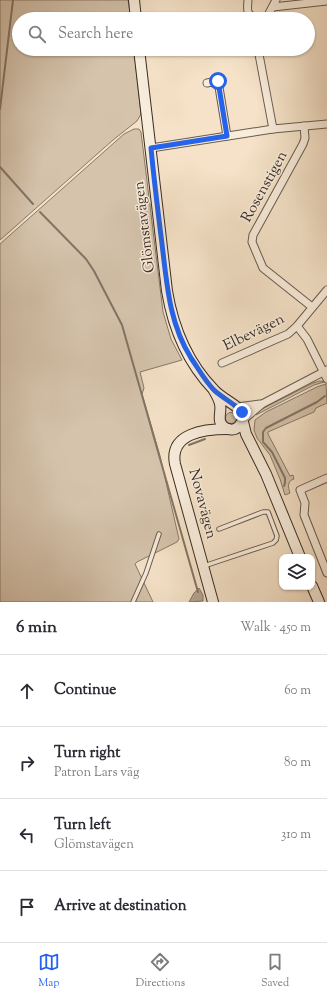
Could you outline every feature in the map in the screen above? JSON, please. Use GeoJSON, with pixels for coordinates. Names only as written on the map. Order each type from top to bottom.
{"type":"FeatureCollection","features":[{"type":"Feature","properties":{"kind":"main road"},"geometry":{"type":"LineString","coordinates":[[135,0],[136,12]]}},
{"type":"Feature","properties":{"kind":"main road","name":"Glömstavägen"},"geometry":{"type":"LineString","coordinates":[[140,56],[167,291],[172,314],[184,346],[219,401],[222,425],[255,454]]}},
{"type":"Feature","properties":{"kind":"main road","name":"Glömstavägen"},"geometry":{"type":"LineString","coordinates":[[213,390],[242,412],[246,434],[278,501],[299,554]]}},
{"type":"Feature","properties":{"kind":"main road"},"geometry":{"type":"LineString","coordinates":[[220,414],[227,407],[236,407]]}},
{"type":"Feature","properties":{"kind":"main road","name":"Novavägen"},"geometry":{"type":"LineString","coordinates":[[206,430],[220,414]]}},
{"type":"Feature","properties":{"kind":"main road"},"geometry":{"type":"LineString","coordinates":[[229,430],[239,427],[243,421]]}},
{"type":"Feature","properties":{"kind":"main road","name":"Novavägen"},"geometry":{"type":"LineString","coordinates":[[213,602],[175,464],[174,452],[177,445],[182,440],[206,430],[229,430]]}},
{"type":"Feature","properties":{"kind":"main road"},"geometry":{"type":"LineString","coordinates":[[314,590],[318,602]]}},
{"type":"Feature","properties":{"kind":"street"},"geometry":{"type":"LineString","coordinates":[[247,12],[248,0]]}},
{"type":"Feature","properties":{"kind":"street"},"geometry":{"type":"LineString","coordinates":[[270,12],[274,3],[327,1]]}},
{"type":"Feature","properties":{"kind":"street"},"geometry":{"type":"LineString","coordinates":[[259,56],[273,129]]}},
{"type":"Feature","properties":{"kind":"street"},"geometry":{"type":"LineString","coordinates":[[207,83],[218,81],[227,136]]}},
{"type":"Feature","properties":{"kind":"street"},"geometry":{"type":"LineString","coordinates":[[151,148],[273,129],[327,124]]}},
{"type":"Feature","properties":{"kind":"street","name":"Rosenstigen"},"geometry":{"type":"LineString","coordinates":[[304,126],[305,138],[303,144],[253,235],[252,240],[263,268],[312,307]]}},
{"type":"Feature","properties":{"kind":"street","name":"Elbevägen"},"geometry":{"type":"LineString","coordinates":[[222,363],[288,334],[297,326],[327,290]]}},
{"type":"Feature","properties":{"kind":"street"},"geometry":{"type":"LineString","coordinates":[[243,421],[262,404],[326,374],[307,339],[297,326]]}},
{"type":"Feature","properties":{"kind":"street"},"geometry":{"type":"LineString","coordinates":[[236,407],[262,404]]}},
{"type":"Feature","properties":{"kind":"street"},"geometry":{"type":"LineString","coordinates":[[327,478],[300,490],[305,503],[304,515],[327,573]]}},
{"type":"Feature","properties":{"kind":"lane"},"geometry":{"type":"LineString","coordinates":[[203,567],[273,543],[277,536],[268,512],[263,512],[219,529]]}},
{"type":"Feature","properties":{"kind":"lane"},"geometry":{"type":"LineString","coordinates":[[133,602],[146,573],[159,534]]}},
{"type":"Feature","properties":{"kind":"shaded area"},"geometry":{"type":"Polygon","coordinates":[[[0,0],[128,0],[130,12],[12,12],[12,56],[135,56],[141,114],[137,121],[113,140],[0,240],[0,0]]]}},
{"type":"Feature","properties":{"kind":"shaded area"},"geometry":{"type":"Polygon","coordinates":[[[134,129],[139,129],[141,132],[163,312],[171,339],[182,360],[140,372],[144,388],[142,394],[160,456],[179,539],[177,542],[135,564],[153,602],[0,602],[0,244],[124,134],[134,129]]]}},
{"type":"Feature","properties":{"kind":"shaded area"},"geometry":{"type":"Polygon","coordinates":[[[320,381],[324,382],[314,385],[256,415],[254,413],[313,383],[320,381]]]}},
{"type":"Feature","properties":{"kind":"shaded area"},"geometry":{"type":"Polygon","coordinates":[[[326,384],[327,403],[316,408],[314,412],[268,432],[290,476],[293,475],[294,479],[290,481],[289,484],[290,493],[285,495],[270,455],[257,438],[254,430],[255,420],[266,412],[326,384]]]}},
{"type":"Feature","properties":{"kind":"shaded area"},"geometry":{"type":"Polygon","coordinates":[[[229,413],[233,413],[235,414],[235,422],[229,423],[226,420],[226,416],[229,413]]]}},
{"type":"Feature","properties":{"kind":"shaded area"},"geometry":{"type":"Polygon","coordinates":[[[199,588],[203,595],[203,601],[189,602],[194,593],[199,588]]]}},
{"type":"Feature","properties":{"kind":"waterway"},"geometry":{"type":"LineString","coordinates":[[0,109],[13,0]]}},
{"type":"Feature","properties":{"kind":"waterway"},"geometry":{"type":"LineString","coordinates":[[0,167],[33,204]]}},
{"type":"Feature","properties":{"kind":"waterway"},"geometry":{"type":"LineString","coordinates":[[40,212],[86,259],[94,271],[122,325],[198,592]]}},
{"type":"Feature","properties":{"kind":"waterway"},"geometry":{"type":"LineString","coordinates":[[284,486],[285,478],[272,452],[263,442],[263,432],[266,428],[317,402],[325,396]]}},
{"type":"Feature","properties":{"kind":"waterway"},"geometry":{"type":"LineString","coordinates":[[189,445],[205,439]]}},
{"type":"Feature","properties":{"kind":"route"},"geometry":{"type":"LineString","coordinates":[[218,81],[227,136],[151,148],[167,291],[174,322],[184,346],[213,390],[242,412]]}}]}
